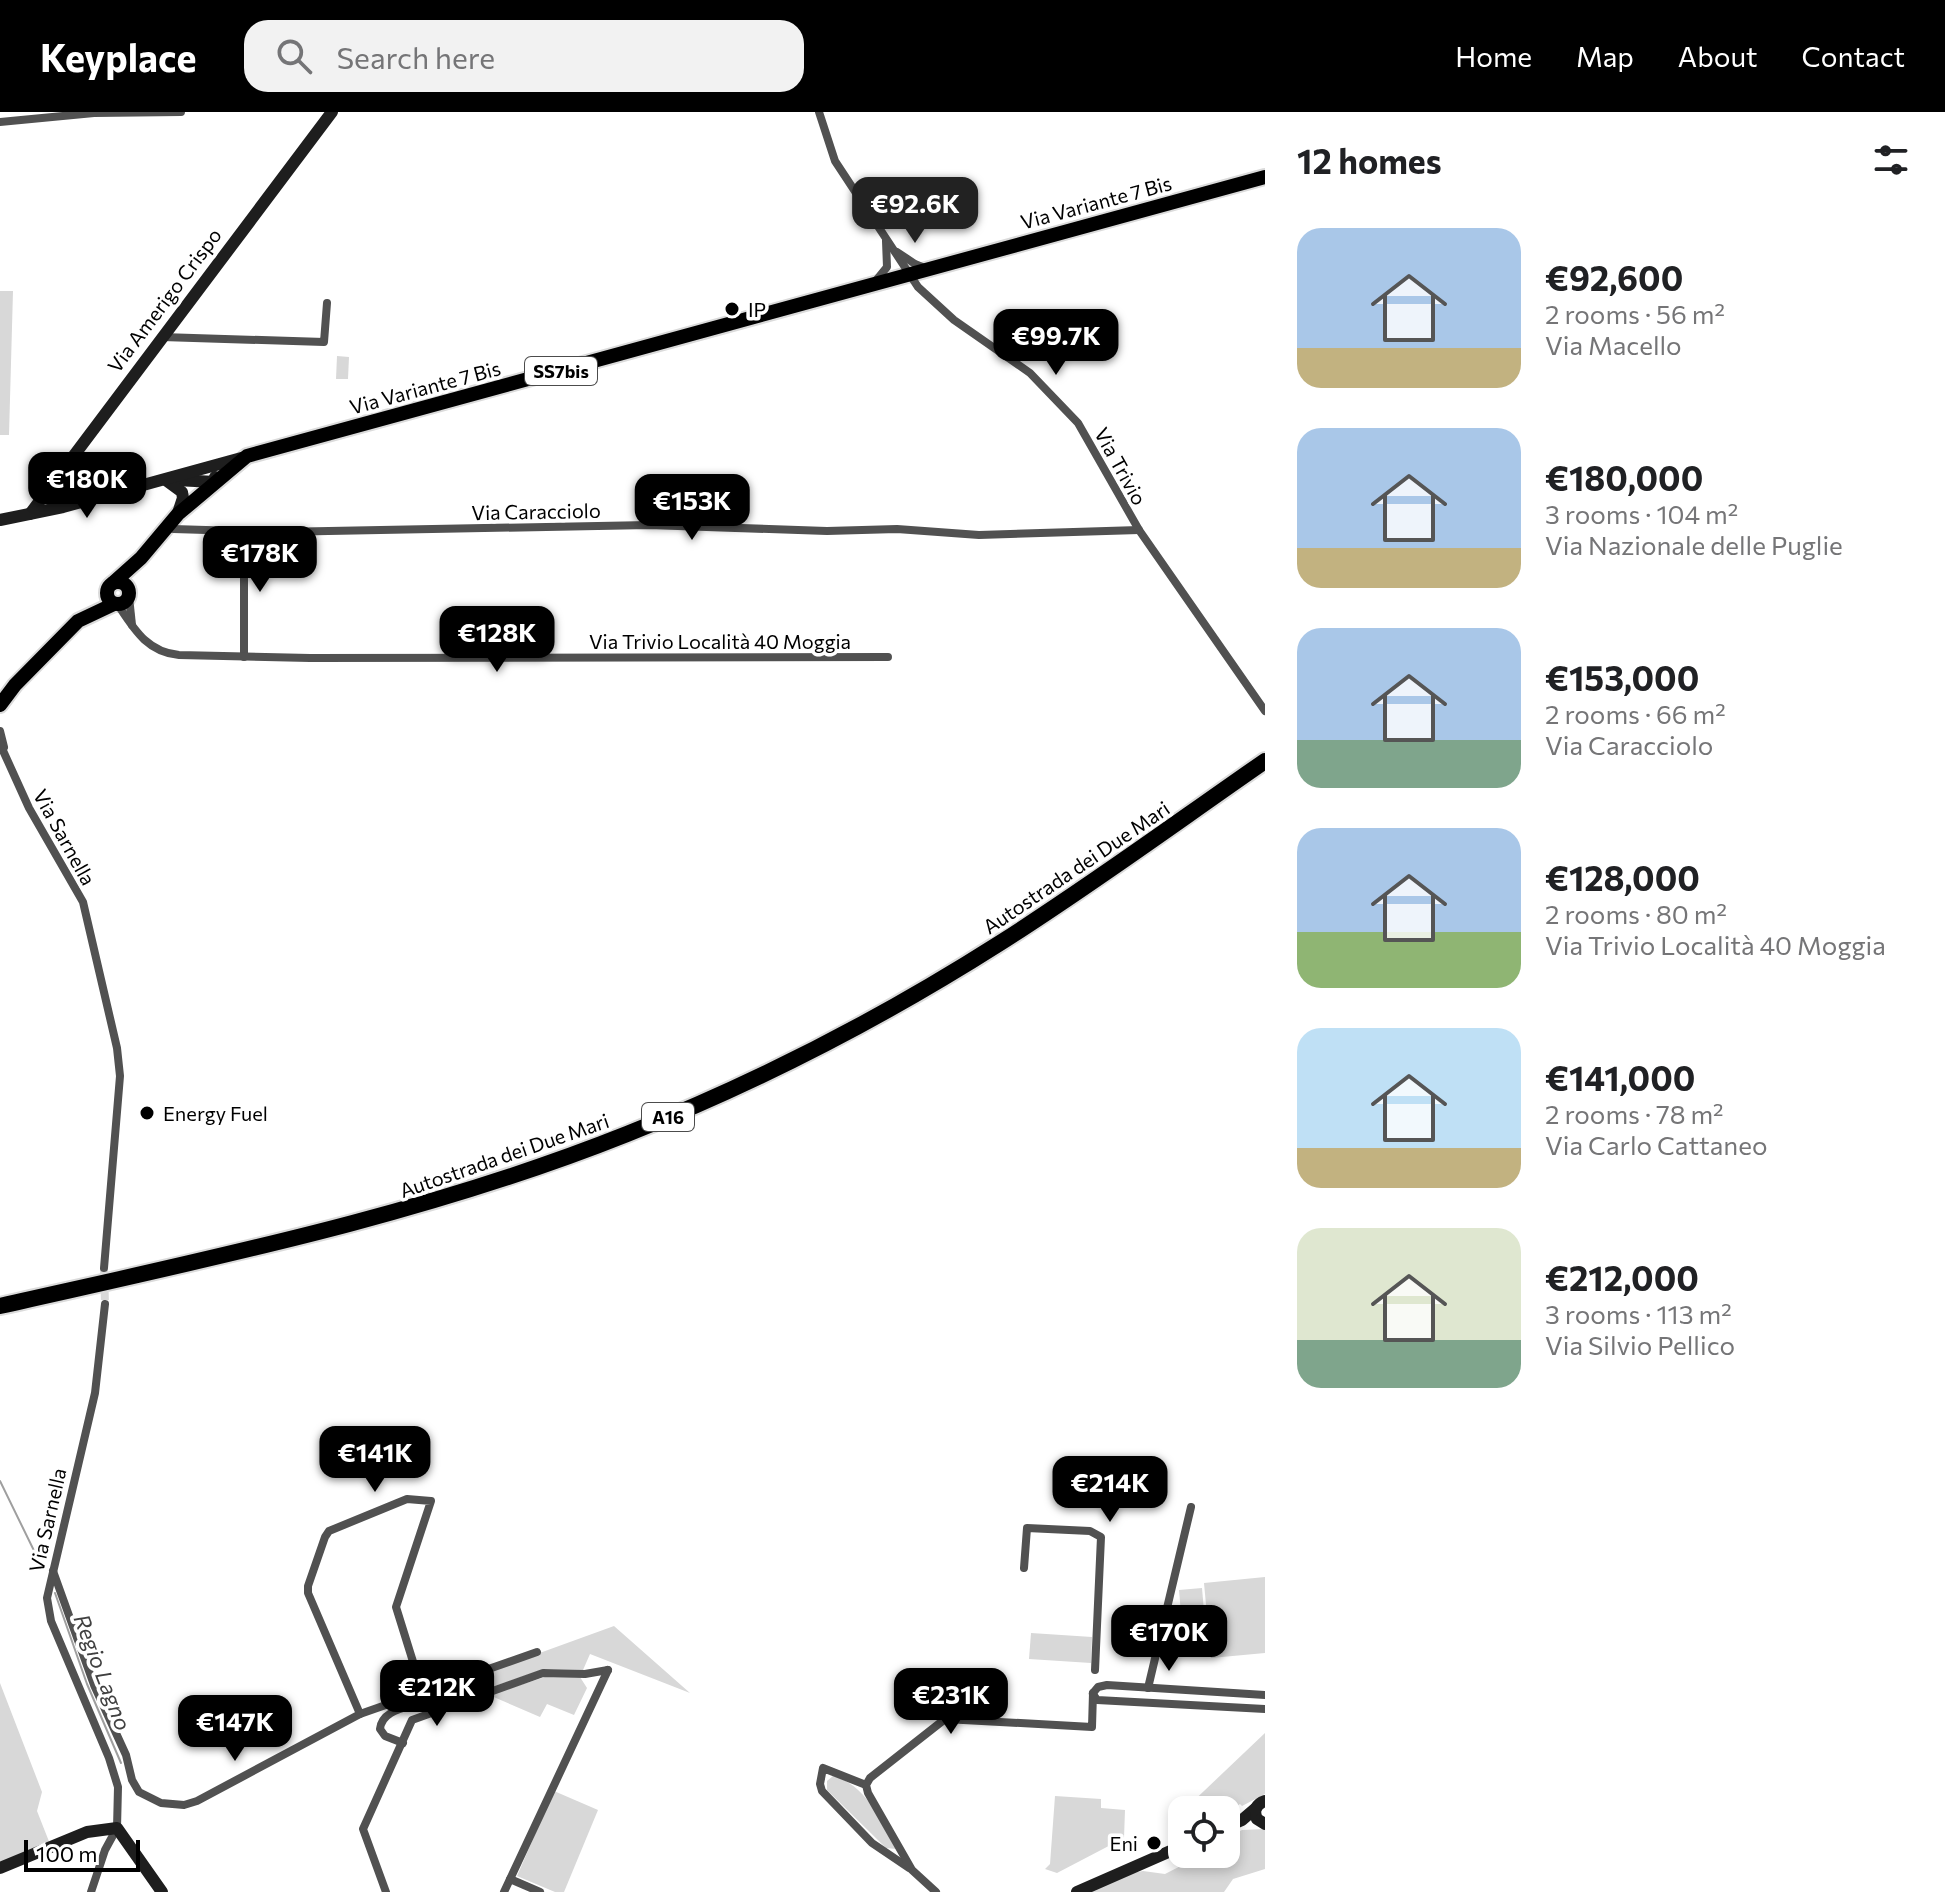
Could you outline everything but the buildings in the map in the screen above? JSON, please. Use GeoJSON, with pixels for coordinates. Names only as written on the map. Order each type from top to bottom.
{"type":"FeatureCollection","features":[{"type":"Feature","properties":{"kind":"highway","name":"Autostrada dei Due Mari"},"geometry":{"type":"LineString","coordinates":[[0,1306],[297,1239],[391,1214],[551,1163],[693,1106],[819,1047],[940,980],[1058,905],[1265,761]]}},
{"type":"Feature","properties":{"kind":"highway","name":"Autostrada dei Due Mari"},"geometry":{"type":"LineString","coordinates":[[0,1317],[367,1232],[514,1187],[697,1116],[823,1056],[945,989],[1063,914],[1265,774]]}},
{"type":"Feature","properties":{"kind":"main road","name":"Via Variante 7 Bis"},"geometry":{"type":"LineString","coordinates":[[0,698],[86,615],[111,585],[175,522],[247,456],[1265,177]]}},
{"type":"Feature","properties":{"kind":"main road","name":"Via Variante 7 Bis"},"geometry":{"type":"LineString","coordinates":[[86,615],[123,600],[141,558]]}},
{"type":"Feature","properties":{"kind":"main road"},"geometry":{"type":"LineString","coordinates":[[124,583],[123,600],[108,599],[111,585],[124,583]]}},
{"type":"Feature","properties":{"kind":"main road","name":"Via Variante 7 Bis"},"geometry":{"type":"LineString","coordinates":[[0,705],[15,685]]}},
{"type":"Feature","properties":{"kind":"street"},"geometry":{"type":"LineString","coordinates":[[0,122],[94,113],[181,112]]}},
{"type":"Feature","properties":{"kind":"street","name":"Via Amerigo Crispo"},"geometry":{"type":"LineString","coordinates":[[30,514],[332,112]]}},
{"type":"Feature","properties":{"kind":"street","name":"Via Trivio"},"geometry":{"type":"LineString","coordinates":[[819,112],[835,161],[918,287],[954,320],[1030,373],[1078,423],[1139,530],[1265,711]]}},
{"type":"Feature","properties":{"kind":"street"},"geometry":{"type":"LineString","coordinates":[[888,243],[915,264],[928,269]]}},
{"type":"Feature","properties":{"kind":"street"},"geometry":{"type":"LineString","coordinates":[[873,284],[887,267],[888,243]]}},
{"type":"Feature","properties":{"kind":"street"},"geometry":{"type":"LineString","coordinates":[[161,337],[324,342],[327,303]]}},
{"type":"Feature","properties":{"kind":"street"},"geometry":{"type":"LineString","coordinates":[[0,520],[164,480],[247,456]]}},
{"type":"Feature","properties":{"kind":"street"},"geometry":{"type":"LineString","coordinates":[[164,480],[216,482],[213,473],[205,468]]}},
{"type":"Feature","properties":{"kind":"street"},"geometry":{"type":"LineString","coordinates":[[164,480],[182,492],[182,505],[175,522]]}},
{"type":"Feature","properties":{"kind":"street","name":"Via Caracciolo"},"geometry":{"type":"LineString","coordinates":[[175,522],[244,532],[649,525],[827,531],[897,529],[979,535],[1139,530]]}},
{"type":"Feature","properties":{"kind":"street"},"geometry":{"type":"LineString","coordinates":[[244,532],[244,657]]}},
{"type":"Feature","properties":{"kind":"street"},"geometry":{"type":"LineString","coordinates":[[123,600],[132,626]]}},
{"type":"Feature","properties":{"kind":"street","name":"Via Trivio Località 40 Moggia"},"geometry":{"type":"LineString","coordinates":[[123,600],[132,626],[151,647],[167,654],[244,657],[888,657]]}},
{"type":"Feature","properties":{"kind":"street"},"geometry":{"type":"LineString","coordinates":[[0,731],[6,755]]}},
{"type":"Feature","properties":{"kind":"street"},"geometry":{"type":"LineString","coordinates":[[0,744],[6,755]]}},
{"type":"Feature","properties":{"kind":"street","name":"Via Sarnella"},"geometry":{"type":"LineString","coordinates":[[6,755],[29,808],[83,902],[117,1048],[120,1076],[104,1268]]}},
{"type":"Feature","properties":{"kind":"street","name":"Via Sarnella"},"geometry":{"type":"LineString","coordinates":[[105,1304],[95,1393],[47,1598],[51,1621],[114,1772],[118,1787],[117,1828]]}},
{"type":"Feature","properties":{"kind":"street"},"geometry":{"type":"LineString","coordinates":[[360,1714],[308,1593],[308,1586],[329,1531],[407,1499],[431,1501],[396,1607],[424,1692],[422,1702],[386,1715],[381,1720],[380,1729],[385,1736],[403,1743]]}},
{"type":"Feature","properties":{"kind":"street"},"geometry":{"type":"LineString","coordinates":[[1148,1688],[1191,1507]]}},
{"type":"Feature","properties":{"kind":"street"},"geometry":{"type":"LineString","coordinates":[[1024,1568],[1027,1528],[1090,1531],[1101,1537],[1095,1670]]}},
{"type":"Feature","properties":{"kind":"street"},"geometry":{"type":"LineString","coordinates":[[53,1571],[80,1648],[139,1792],[161,1803],[184,1805],[197,1801],[360,1714],[537,1652]]}},
{"type":"Feature","properties":{"kind":"street"},"geometry":{"type":"LineString","coordinates":[[386,1892],[363,1829],[412,1720],[543,1673],[585,1674],[608,1670],[504,1892]]}},
{"type":"Feature","properties":{"kind":"street"},"geometry":{"type":"LineString","coordinates":[[912,1870],[866,1785],[870,1778],[945,1719],[1092,1727],[1093,1693],[1098,1687],[1107,1685],[1265,1695]]}},
{"type":"Feature","properties":{"kind":"street"},"geometry":{"type":"LineString","coordinates":[[1093,1693],[1097,1700],[1265,1709]]}},
{"type":"Feature","properties":{"kind":"street"},"geometry":{"type":"LineString","coordinates":[[114,1772],[128,1768]]}},
{"type":"Feature","properties":{"kind":"street"},"geometry":{"type":"LineString","coordinates":[[866,1785],[823,1768],[822,1791],[872,1843],[912,1870],[936,1892]]}},
{"type":"Feature","properties":{"kind":"street"},"geometry":{"type":"LineString","coordinates":[[1242,1820],[1260,1804]]}},
{"type":"Feature","properties":{"kind":"street"},"geometry":{"type":"LineString","coordinates":[[1260,1804],[1255,1816],[1262,1823]]}},
{"type":"Feature","properties":{"kind":"street"},"geometry":{"type":"LineString","coordinates":[[1242,1820],[1262,1823]]}},
{"type":"Feature","properties":{"kind":"street"},"geometry":{"type":"LineString","coordinates":[[0,1868],[87,1832],[117,1828]]}},
{"type":"Feature","properties":{"kind":"street"},"geometry":{"type":"LineString","coordinates":[[91,1892],[105,1850],[117,1828]]}},
{"type":"Feature","properties":{"kind":"street"},"geometry":{"type":"LineString","coordinates":[[117,1828],[162,1892]]}},
{"type":"Feature","properties":{"kind":"street"},"geometry":{"type":"LineString","coordinates":[[1077,1892],[1168,1852]]}},
{"type":"Feature","properties":{"kind":"street"},"geometry":{"type":"LineString","coordinates":[[510,1879],[540,1892]]}},
{"type":"Feature","properties":{"kind":"shaded area"},"geometry":{"type":"Polygon","coordinates":[[[0,291],[13,291],[9,435],[0,435],[0,291]]]}},
{"type":"Feature","properties":{"kind":"shaded area"},"geometry":{"type":"Polygon","coordinates":[[[337,356],[349,357],[348,379],[336,379],[337,356]]]}},
{"type":"Feature","properties":{"kind":"shaded area"},"geometry":{"type":"Polygon","coordinates":[[[1265,1577],[1265,1653],[1211,1658],[1204,1583],[1265,1577]]]}},
{"type":"Feature","properties":{"kind":"shaded area"},"geometry":{"type":"Polygon","coordinates":[[[1202,1588],[1206,1635],[1183,1637],[1179,1590],[1202,1588]]]}},
{"type":"Feature","properties":{"kind":"shaded area"},"geometry":{"type":"Polygon","coordinates":[[[614,1626],[690,1693],[590,1654],[583,1670],[544,1669],[425,1710],[429,1693],[614,1626]]]}},
{"type":"Feature","properties":{"kind":"shaded area"},"geometry":{"type":"Polygon","coordinates":[[[1031,1633],[1092,1637],[1091,1663],[1029,1659],[1031,1633]]]}},
{"type":"Feature","properties":{"kind":"shaded area"},"geometry":{"type":"Polygon","coordinates":[[[545,1677],[580,1677],[587,1688],[574,1715],[547,1704],[540,1717],[489,1695],[545,1677]]]}},
{"type":"Feature","properties":{"kind":"shaded area"},"geometry":{"type":"Polygon","coordinates":[[[0,1683],[42,1792],[37,1811],[50,1844],[0,1865],[0,1683]]]}},
{"type":"Feature","properties":{"kind":"shaded area"},"geometry":{"type":"Polygon","coordinates":[[[1265,1733],[1265,1794],[1242,1806],[1240,1796],[1199,1796],[1265,1733]]]}},
{"type":"Feature","properties":{"kind":"shaded area"},"geometry":{"type":"Polygon","coordinates":[[[833,1776],[855,1787],[864,1796],[896,1849],[886,1848],[827,1790],[827,1781],[833,1776]]]}},
{"type":"Feature","properties":{"kind":"shaded area"},"geometry":{"type":"Polygon","coordinates":[[[554,1791],[598,1810],[564,1892],[555,1892],[517,1876],[554,1791]]]}},
{"type":"Feature","properties":{"kind":"shaded area"},"geometry":{"type":"Polygon","coordinates":[[[1055,1796],[1101,1799],[1101,1808],[1125,1810],[1124,1838],[1057,1873],[1045,1869],[1050,1864],[1055,1796]]]}},
{"type":"Feature","properties":{"kind":"shaded area"},"geometry":{"type":"Polygon","coordinates":[[[1265,1829],[1265,1869],[1233,1879],[1224,1892],[1090,1892],[1143,1871],[1165,1874],[1177,1868],[1240,1868],[1242,1830],[1265,1829]]]}},
{"type":"Feature","properties":{"kind":"waterway"},"geometry":{"type":"LineString","coordinates":[[0,1481],[41,1565]]}},
{"type":"Feature","properties":{"kind":"waterway","name":"Regio Lagno"},"geometry":{"type":"LineString","coordinates":[[55,1593],[87,1684],[121,1763]]}},
{"type":"Feature","properties":{"kind":"tunnel"},"geometry":{"type":"LineString","coordinates":[[104,1268],[105,1304]]}},
{"type":"Feature","properties":{"kind":"place","name":"IP"},"geometry":{"type":"Point","coordinates":[732,309]}},
{"type":"Feature","properties":{"kind":"place","name":"Energy Fuel"},"geometry":{"type":"Point","coordinates":[147,1113]}},
{"type":"Feature","properties":{"kind":"place","name":"Eni"},"geometry":{"type":"Point","coordinates":[1154,1843]}}]}
